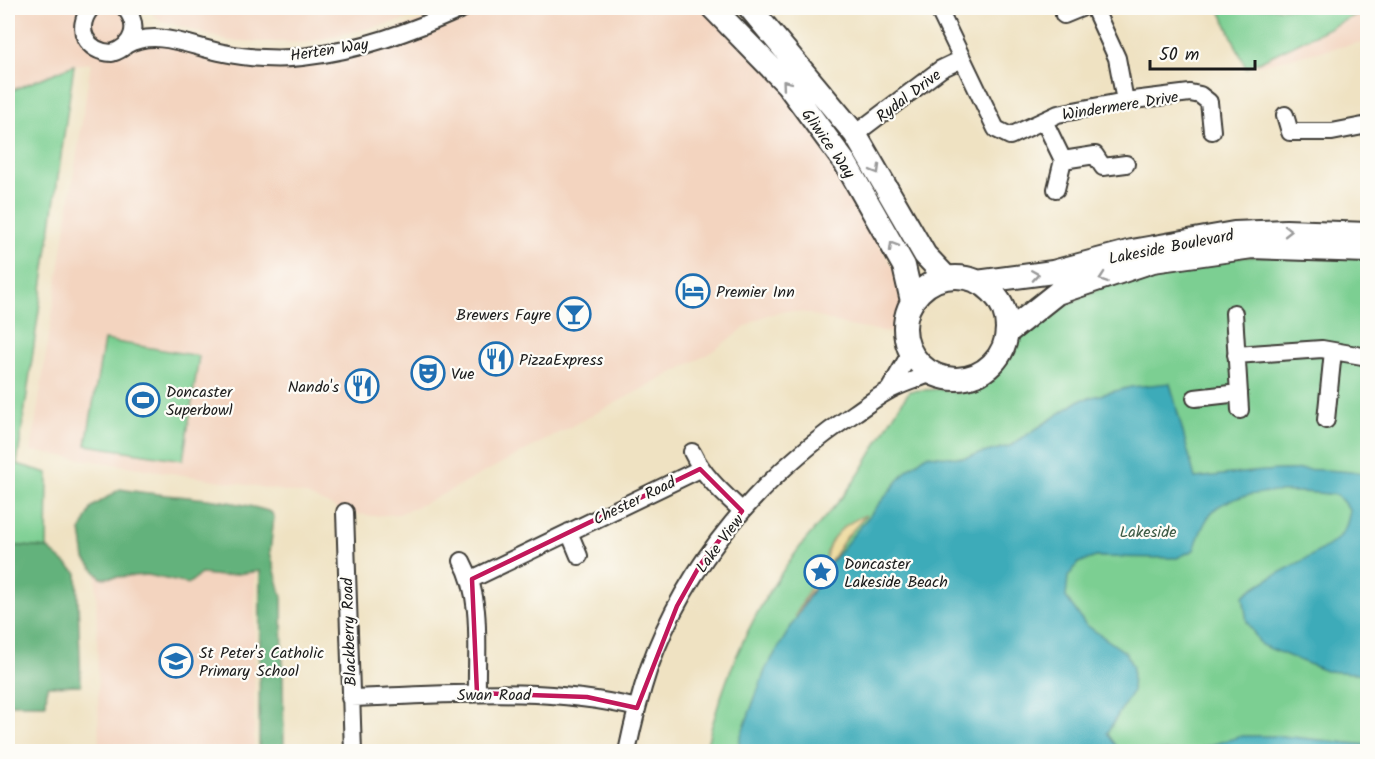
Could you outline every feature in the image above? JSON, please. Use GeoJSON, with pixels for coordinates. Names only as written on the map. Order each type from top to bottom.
{"type":"FeatureCollection","features":[{"type":"Feature","properties":{"kind":"street"},"geometry":{"type":"LineString","coordinates":[[91,8],[85,15],[82,31],[93,48],[112,53],[126,45],[154,36]]}},
{"type":"Feature","properties":{"kind":"street","name":"Herten Way"},"geometry":{"type":"LineString","coordinates":[[127,10],[154,36],[225,54],[300,57],[356,48],[416,29],[464,8]]}},
{"type":"Feature","properties":{"kind":"street","name":"Gliwice Way"},"geometry":{"type":"LineString","coordinates":[[713,8],[787,84],[846,164],[904,266],[912,301]]}},
{"type":"Feature","properties":{"kind":"street","name":"Windermere Drive"},"geometry":{"type":"LineString","coordinates":[[938,8],[996,129],[1010,136],[1058,114],[1125,101],[1190,93],[1200,95],[1209,102],[1212,131]]}},
{"type":"Feature","properties":{"kind":"street"},"geometry":{"type":"LineString","coordinates":[[1064,15],[1081,8]]}},
{"type":"Feature","properties":{"kind":"street"},"geometry":{"type":"LineString","coordinates":[[1094,8],[1117,58],[1125,101]]}},
{"type":"Feature","properties":{"kind":"street","name":"Gliwice Way"},"geometry":{"type":"LineString","coordinates":[[755,9],[855,134],[925,255],[946,277]]}},
{"type":"Feature","properties":{"kind":"street"},"geometry":{"type":"LineString","coordinates":[[126,45],[133,33],[127,10]]}},
{"type":"Feature","properties":{"kind":"street","name":"Rydal Drive"},"geometry":{"type":"LineString","coordinates":[[855,134],[941,69],[962,59]]}},
{"type":"Feature","properties":{"kind":"street"},"geometry":{"type":"LineString","coordinates":[[1285,115],[1290,132],[1332,132],[1368,125]]}},
{"type":"Feature","properties":{"kind":"street"},"geometry":{"type":"LineString","coordinates":[[1044,120],[1063,160],[1056,189]]}},
{"type":"Feature","properties":{"kind":"street"},"geometry":{"type":"LineString","coordinates":[[1063,160],[1095,155],[1103,167],[1126,164]]}},
{"type":"Feature","properties":{"kind":"street","name":"Lakeside Boulevard"},"geometry":{"type":"LineString","coordinates":[[977,282],[1053,272],[1132,251],[1234,233],[1286,231],[1368,234]]}},
{"type":"Feature","properties":{"kind":"street","name":"Lakeside Boulevard"},"geometry":{"type":"LineString","coordinates":[[1008,332],[1057,293],[1153,261],[1252,247],[1368,251]]}},
{"type":"Feature","properties":{"kind":"street"},"geometry":{"type":"LineString","coordinates":[[946,277],[965,277],[977,282],[996,295],[1005,311],[1008,332],[1003,349],[989,367],[974,376],[954,380],[932,373],[921,366],[910,354],[904,334],[905,318],[912,301],[924,287],[946,277]]}},
{"type":"Feature","properties":{"kind":"street"},"geometry":{"type":"LineString","coordinates":[[1194,398],[1239,402],[1234,313]]}},
{"type":"Feature","properties":{"kind":"street"},"geometry":{"type":"LineString","coordinates":[[1236,355],[1333,351],[1368,357]]}},
{"type":"Feature","properties":{"kind":"street"},"geometry":{"type":"LineString","coordinates":[[1325,427],[1333,351]]}},
{"type":"Feature","properties":{"kind":"street","name":"Lake View"},"geometry":{"type":"LineString","coordinates":[[889,390],[910,354]]}},
{"type":"Feature","properties":{"kind":"street","name":"Lake View"},"geometry":{"type":"LineString","coordinates":[[627,752],[650,666],[677,606],[700,565],[742,511],[777,475],[829,430],[889,390],[932,373]]}},
{"type":"Feature","properties":{"kind":"street"},"geometry":{"type":"LineString","coordinates":[[692,452],[700,469],[742,511]]}},
{"type":"Feature","properties":{"kind":"street","name":"Chester Road"},"geometry":{"type":"LineString","coordinates":[[472,579],[700,469]]}},
{"type":"Feature","properties":{"kind":"street","name":"Blackberry Road"},"geometry":{"type":"LineString","coordinates":[[345,512],[353,752]]}},
{"type":"Feature","properties":{"kind":"street"},"geometry":{"type":"LineString","coordinates":[[569,532],[579,556]]}},
{"type":"Feature","properties":{"kind":"street"},"geometry":{"type":"LineString","coordinates":[[462,561],[472,579],[475,597],[477,693]]}},
{"type":"Feature","properties":{"kind":"street","name":"Swan Road"},"geometry":{"type":"LineString","coordinates":[[350,698],[477,693],[578,696],[637,708]]}},
{"type":"Feature","properties":{"kind":"highlighted area"},"geometry":{"type":"Polygon","coordinates":[[[700,469],[742,511],[700,565],[677,606],[637,708],[587,697],[477,693],[472,579],[700,469]]]}},
{"type":"Feature","properties":{"kind":"shaded area"},"geometry":{"type":"Polygon","coordinates":[[[8,8],[126,8],[132,37],[300,57],[465,8],[713,8],[787,84],[912,301],[904,334],[853,327],[806,313],[787,311],[767,315],[754,321],[710,353],[434,499],[399,514],[372,516],[345,512],[304,494],[31,451],[91,63],[74,65],[8,92],[8,8]]]}},
{"type":"Feature","properties":{"kind":"shaded area"},"geometry":{"type":"Polygon","coordinates":[[[147,8],[437,8],[401,21],[305,43],[228,41],[159,20],[147,8]]]}},
{"type":"Feature","properties":{"kind":"shaded area"},"geometry":{"type":"Polygon","coordinates":[[[1219,8],[1367,8],[1367,41],[1246,68],[1219,8]]]}},
{"type":"Feature","properties":{"kind":"shaded area","name":"St Peter's Catholic Primary School"},"geometry":{"type":"Polygon","coordinates":[[[255,569],[254,751],[99,751],[96,571],[255,569]]]}},
{"type":"Feature","properties":{"kind":"green space"},"geometry":{"type":"Polygon","coordinates":[[[1219,8],[1357,8],[1360,13],[1246,68],[1219,8]]]}},
{"type":"Feature","properties":{"kind":"green space"},"geometry":{"type":"Polygon","coordinates":[[[74,65],[17,464],[48,473],[47,548],[8,545],[8,92],[74,65]]]}},
{"type":"Feature","properties":{"kind":"green space","name":"Lakeside"},"geometry":{"type":"Polygon","coordinates":[[[1367,251],[1367,751],[705,752],[731,669],[770,591],[803,543],[855,480],[910,391],[940,389],[957,393],[979,386],[998,370],[1020,328],[1153,261],[1367,251]]]}},
{"type":"Feature","properties":{"kind":"green space","name":"Doncaster Superbowl"},"geometry":{"type":"Polygon","coordinates":[[[104,340],[199,356],[183,460],[86,445],[104,340]]]}},
{"type":"Feature","properties":{"kind":"green space"},"geometry":{"type":"Polygon","coordinates":[[[120,489],[215,500],[271,512],[274,517],[270,552],[282,597],[284,751],[259,751],[260,571],[222,576],[201,574],[188,584],[148,575],[101,578],[85,559],[81,530],[92,507],[120,489]]]}},
{"type":"Feature","properties":{"kind":"green space"},"geometry":{"type":"Polygon","coordinates":[[[8,545],[47,548],[77,573],[81,685],[47,686],[46,704],[8,704],[8,545]]]}},
{"type":"Feature","properties":{"kind":"sand","name":"Doncaster Lakeside Beach"},"geometry":{"type":"Polygon","coordinates":[[[866,515],[845,539],[795,616],[826,558],[830,543],[846,526],[866,515]]]}},
{"type":"Feature","properties":{"kind":"water","name":"Lakeside"},"geometry":{"type":"Polygon","coordinates":[[[1170,383],[1195,478],[1302,469],[1367,474],[1367,674],[1326,671],[1261,645],[1247,622],[1243,596],[1337,539],[1345,529],[1350,510],[1337,495],[1308,492],[1261,493],[1232,500],[1219,506],[1207,520],[1194,550],[1177,558],[1096,557],[1078,563],[1068,577],[1066,597],[1085,624],[1126,653],[1133,668],[1132,692],[1107,733],[1120,751],[738,751],[740,738],[766,668],[827,567],[907,470],[927,455],[963,458],[1010,446],[1080,400],[1131,387],[1170,383]]]}},
{"type":"Feature","properties":{"kind":"water"},"geometry":{"type":"Polygon","coordinates":[[[1242,736],[1282,736],[1367,745],[1367,751],[1190,751],[1242,736]]]}},
{"type":"Feature","properties":{"kind":"place","name":"Premier Inn"},"geometry":{"type":"Point","coordinates":[693,291]}},
{"type":"Feature","properties":{"kind":"place","name":"Brewers Fayre"},"geometry":{"type":"Point","coordinates":[574,314]}},
{"type":"Feature","properties":{"kind":"place","name":"PizzaExpress"},"geometry":{"type":"Point","coordinates":[496,359]}},
{"type":"Feature","properties":{"kind":"place","name":"Vue"},"geometry":{"type":"Point","coordinates":[428,373]}},
{"type":"Feature","properties":{"kind":"place","name":"Nando's"},"geometry":{"type":"Point","coordinates":[362,386]}},
{"type":"Feature","properties":{"kind":"place","name":"Doncaster Superbowl"},"geometry":{"type":"Point","coordinates":[143,400]}},
{"type":"Feature","properties":{"kind":"place","name":"Doncaster Lakeside Beach"},"geometry":{"type":"Point","coordinates":[821,572]}},
{"type":"Feature","properties":{"kind":"place","name":"St Peter's Catholic Primary School"},"geometry":{"type":"Point","coordinates":[176,661]}}]}
